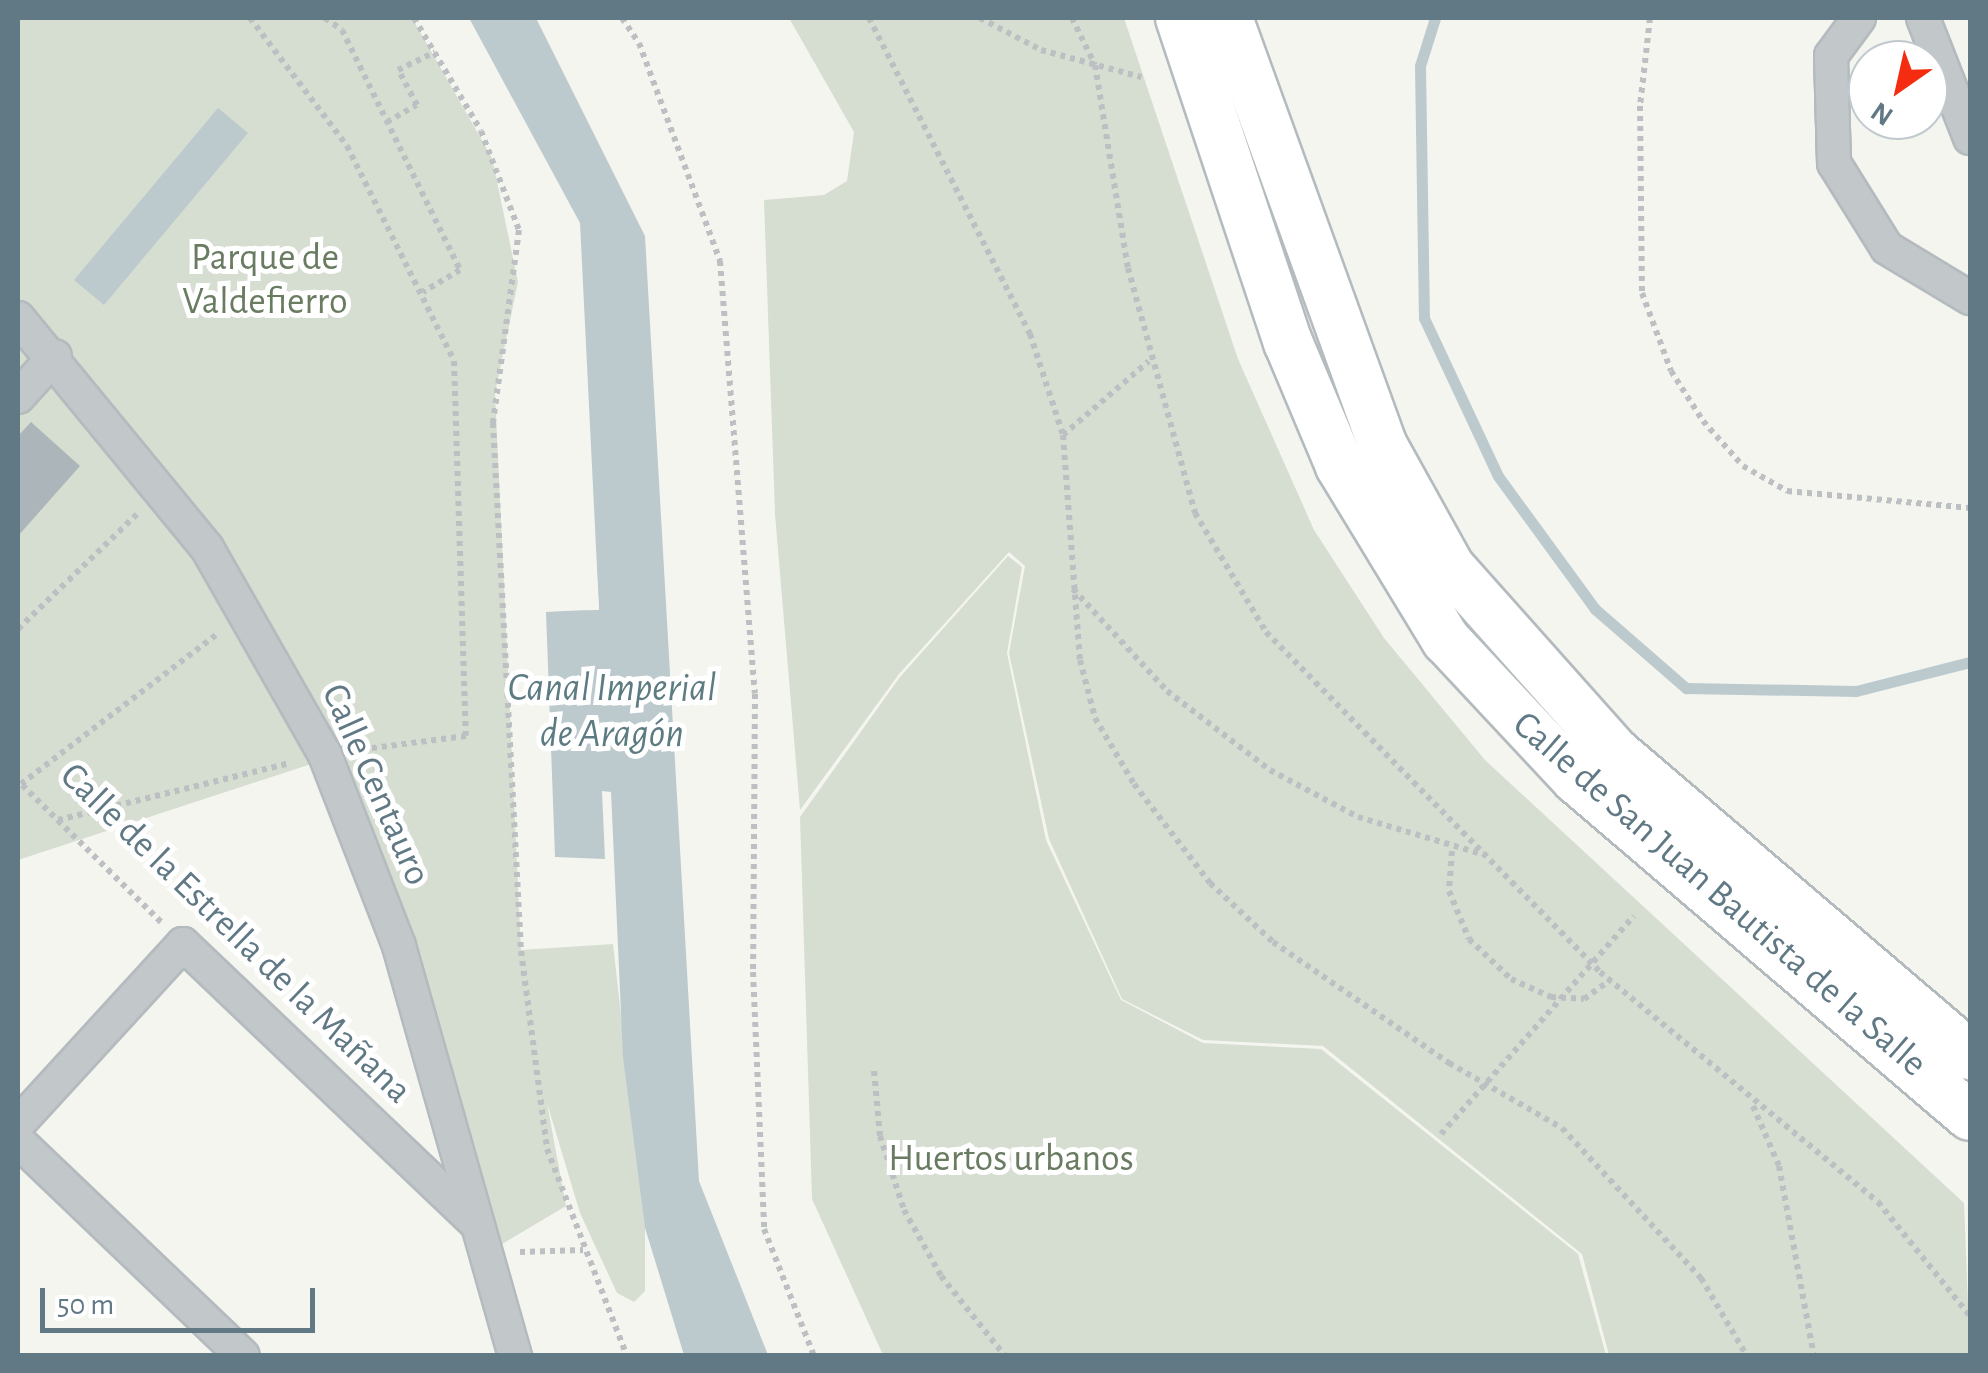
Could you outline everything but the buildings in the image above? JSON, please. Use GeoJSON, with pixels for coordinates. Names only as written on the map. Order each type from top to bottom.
{"type":"FeatureCollection","features":[{"type":"Feature","properties":{"kind":"main road","name":"Calle de San Juan Bautista de la Salle"},"geometry":{"type":"LineString","coordinates":[[1180,18],[1288,342],[1340,466],[1446,640],[1576,778],[1970,1116]]}},
{"type":"Feature","properties":{"kind":"main road","name":"Calle de San Juan Bautista de la Salle"},"geometry":{"type":"LineString","coordinates":[[1228,18],[1383,446],[1450,567],[1615,752],[1970,1055]]}},
{"type":"Feature","properties":{"kind":"street"},"geometry":{"type":"LineString","coordinates":[[1859,18],[1832,56],[1834,163],[1887,248],[1970,298]]}},
{"type":"Feature","properties":{"kind":"street"},"geometry":{"type":"LineString","coordinates":[[1922,18],[1970,138]]}},
{"type":"Feature","properties":{"kind":"street","name":"Calle Centauro"},"geometry":{"type":"LineString","coordinates":[[18,318],[163,488],[248,610],[324,754],[399,946],[514,1356]]}},
{"type":"Feature","properties":{"kind":"street"},"geometry":{"type":"LineString","coordinates":[[18,396],[54,356]]}},
{"type":"Feature","properties":{"kind":"street"},"geometry":{"type":"LineString","coordinates":[[18,1124],[183,944]]}},
{"type":"Feature","properties":{"kind":"street","name":"Calle de la Estrella de la Mañana"},"geometry":{"type":"LineString","coordinates":[[183,944],[393,1142],[484,1241]]}},
{"type":"Feature","properties":{"kind":"street"},"geometry":{"type":"LineString","coordinates":[[18,1141],[243,1356]]}},
{"type":"Feature","properties":{"kind":"street","name":"Calle de la Estrella de la Mañana"},"geometry":{"type":"LineString","coordinates":[[393,1142],[458,1149]]}},
{"type":"Feature","properties":{"kind":"path"},"geometry":{"type":"LineString","coordinates":[[58,820],[324,754],[466,736],[454,361],[347,146],[250,18]]}},
{"type":"Feature","properties":{"kind":"path"},"geometry":{"type":"LineString","coordinates":[[325,18],[342,30],[460,270],[423,292]]}},
{"type":"Feature","properties":{"kind":"path"},"geometry":{"type":"LineString","coordinates":[[414,18],[481,131],[518,230],[493,423],[498,612],[526,1002],[547,1149],[627,1356]]}},
{"type":"Feature","properties":{"kind":"path"},"geometry":{"type":"LineString","coordinates":[[622,18],[639,42],[720,261],[756,694],[753,972],[764,1229],[814,1356]]}},
{"type":"Feature","properties":{"kind":"path"},"geometry":{"type":"LineString","coordinates":[[869,18],[1015,300],[1063,435],[1072,588],[1095,718],[1210,884],[1273,942],[1483,1084],[1562,1128],[1701,1278],[1747,1356]]}},
{"type":"Feature","properties":{"kind":"path"},"geometry":{"type":"LineString","coordinates":[[980,18],[1095,66],[1141,77]]}},
{"type":"Feature","properties":{"kind":"path"},"geometry":{"type":"LineString","coordinates":[[1072,18],[1095,66],[1149,361],[1195,513],[1266,632],[1592,964],[1753,1104],[1878,1202],[1970,1316]]}},
{"type":"Feature","properties":{"kind":"path"},"geometry":{"type":"LineString","coordinates":[[1650,18],[1640,106],[1642,293],[1671,372],[1703,421],[1743,466],[1787,491],[1970,508]]}},
{"type":"Feature","properties":{"kind":"path"},"geometry":{"type":"LineString","coordinates":[[388,122],[417,105],[398,70],[435,52]]}},
{"type":"Feature","properties":{"kind":"path"},"geometry":{"type":"LineString","coordinates":[[1063,435],[1149,361]]}},
{"type":"Feature","properties":{"kind":"path"},"geometry":{"type":"LineString","coordinates":[[18,629],[163,488]]}},
{"type":"Feature","properties":{"kind":"path"},"geometry":{"type":"LineString","coordinates":[[1072,588],[1167,691],[1270,770],[1358,817],[1452,851],[1484,856]]}},
{"type":"Feature","properties":{"kind":"path","name":"Calle de la Estrella de la Mañana"},"geometry":{"type":"LineString","coordinates":[[183,944],[21,784],[248,610]]}},
{"type":"Feature","properties":{"kind":"path"},"geometry":{"type":"LineString","coordinates":[[1452,851],[1449,891],[1469,939],[1511,979],[1559,998],[1584,998],[1610,980]]}},
{"type":"Feature","properties":{"kind":"path"},"geometry":{"type":"LineString","coordinates":[[1441,1134],[1634,916]]}},
{"type":"Feature","properties":{"kind":"path"},"geometry":{"type":"LineString","coordinates":[[874,1070],[880,1136],[904,1210],[940,1276],[1005,1356]]}},
{"type":"Feature","properties":{"kind":"path"},"geometry":{"type":"LineString","coordinates":[[1753,1104],[1779,1166],[1814,1356]]}},
{"type":"Feature","properties":{"kind":"path"},"geometry":{"type":"LineString","coordinates":[[484,1241],[584,1250]]}},
{"type":"Feature","properties":{"kind":"green space","name":"Parque de Valdefierro"},"geometry":{"type":"Polygon","coordinates":[[[18,18],[412,18],[492,158],[518,282],[495,393],[521,950],[613,944],[645,1228],[645,1291],[634,1302],[617,1293],[580,1213],[547,1103],[566,1206],[487,1253],[345,753],[18,860],[18,18]]]}},
{"type":"Feature","properties":{"kind":"green space"},"geometry":{"type":"Polygon","coordinates":[[[789,18],[1124,18],[1238,359],[1314,530],[1384,638],[1485,760],[1964,1203],[1970,1355],[1609,1355],[1582,1254],[1323,1046],[1203,1040],[1122,999],[1049,839],[1009,653],[1025,566],[1009,552],[899,674],[800,810],[775,514],[764,200],[824,195],[847,181],[854,132],[789,18]]]}},
{"type":"Feature","properties":{"kind":"green space","name":"Huertos urbanos"},"geometry":{"type":"Polygon","coordinates":[[[1008,556],[1022,567],[1007,653],[1046,840],[1121,1000],[1203,1043],[1321,1049],[1578,1254],[1606,1355],[883,1355],[812,1199],[800,817],[900,677],[1008,556]]]}},
{"type":"Feature","properties":{"kind":"water","name":"Canal Imperial de Aragón"},"geometry":{"type":"Polygon","coordinates":[[[469,18],[536,18],[645,236],[699,1181],[768,1355],[684,1355],[645,1228],[623,1057],[611,792],[602,791],[605,859],[555,857],[546,612],[599,609],[580,223],[469,18]]]}},
{"type":"Feature","properties":{"kind":"water"},"geometry":{"type":"Polygon","coordinates":[[[218,108],[248,133],[104,305],[74,280],[218,108]]]}},
{"type":"Feature","properties":{"kind":"pier"},"geometry":{"type":"Polygon","coordinates":[[[587,414],[599,610],[541,611],[594,605],[587,414]]]}},
{"type":"Feature","properties":{"kind":"waterway"},"geometry":{"type":"LineString","coordinates":[[1435,18],[1420,66],[1424,318],[1498,476],[1595,609],[1686,688],[1856,691],[1970,662]]}}]}
